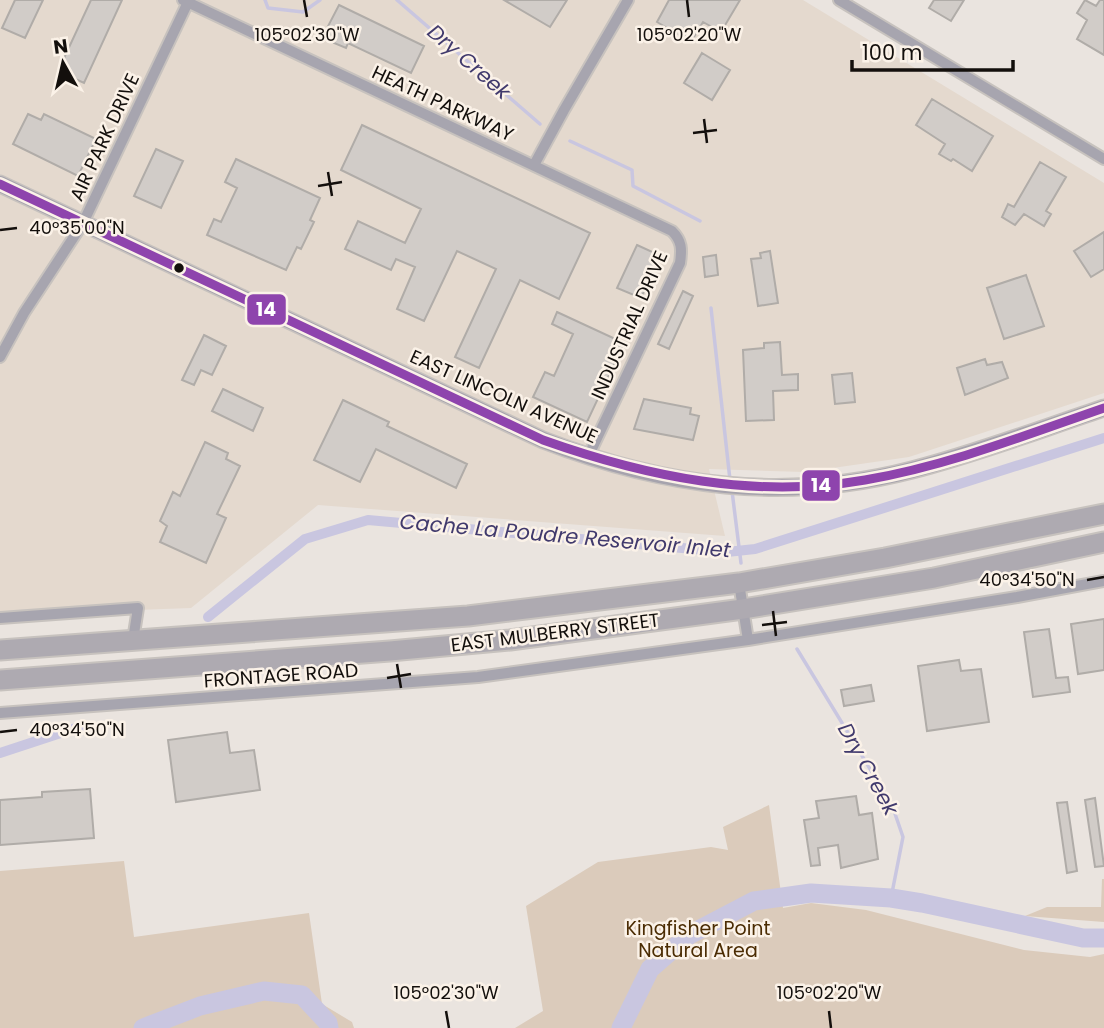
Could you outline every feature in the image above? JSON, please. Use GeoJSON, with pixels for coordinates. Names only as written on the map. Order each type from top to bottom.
{"type":"FeatureCollection","features":[{"type":"Feature","properties":{"kind":"highway","name":"EAST MULBERRY STREET"},"geometry":{"type":"LineString","coordinates":[[0,650],[468,616],[739,583],[885,558],[1104,514]]}},
{"type":"Feature","properties":{"kind":"highway","name":"EAST MULBERRY STREET"},"geometry":{"type":"LineString","coordinates":[[0,680],[510,640],[743,609],[934,578],[1104,542]]}},
{"type":"Feature","properties":{"kind":"highway"},"geometry":{"type":"LineString","coordinates":[[0,667],[169,656],[299,656]]}},
{"type":"Feature","properties":{"kind":"street"},"geometry":{"type":"LineString","coordinates":[[534,166],[561,114],[628,0]]}},
{"type":"Feature","properties":{"kind":"street"},"geometry":{"type":"LineString","coordinates":[[839,0],[1104,159]]}},
{"type":"Feature","properties":{"kind":"street","name":"HEATH PARKWAY"},"geometry":{"type":"LineString","coordinates":[[186,1],[672,231],[681,245]]}},
{"type":"Feature","properties":{"kind":"street","name":"AIR PARK DRIVE"},"geometry":{"type":"LineString","coordinates":[[0,357],[24,313],[83,223],[186,1]]}},
{"type":"Feature","properties":{"kind":"street","name":"EAST LINCOLN AVENUE"},"geometry":{"type":"LineString","coordinates":[[0,184],[543,440],[588,457],[651,475],[730,486],[786,488],[842,483],[911,470],[1104,408]]}},
{"type":"Feature","properties":{"kind":"street","name":"INDUSTRIAL DRIVE"},"geometry":{"type":"LineString","coordinates":[[588,457],[680,263],[681,245]]}},
{"type":"Feature","properties":{"kind":"street","name":"FRONTAGE ROAD"},"geometry":{"type":"LineString","coordinates":[[0,713],[478,677],[748,640],[1017,597],[1104,580]]}},
{"type":"Feature","properties":{"kind":"street"},"geometry":{"type":"LineString","coordinates":[[739,583],[748,640]]}},
{"type":"Feature","properties":{"kind":"street"},"geometry":{"type":"LineString","coordinates":[[0,618],[138,608],[133,640]]}},
{"type":"Feature","properties":{"kind":"shaded area"},"geometry":{"type":"Polygon","coordinates":[[[0,0],[803,0],[1104,183],[1104,393],[909,457],[805,472],[709,469],[725,536],[318,505],[191,608],[0,615],[0,0]]]}},
{"type":"Feature","properties":{"kind":"green space","name":"Kingfisher Point Natural Area"},"geometry":{"type":"Polygon","coordinates":[[[769,805],[783,908],[811,903],[866,910],[1024,950],[1090,957],[1104,954],[1104,1028],[515,1028],[543,1011],[526,906],[598,862],[711,847],[728,850],[723,827],[769,805]]]}},
{"type":"Feature","properties":{"kind":"green space"},"geometry":{"type":"Polygon","coordinates":[[[124,861],[134,937],[309,913],[322,1004],[352,1022],[354,1028],[0,1028],[0,871],[124,861]]]}},
{"type":"Feature","properties":{"kind":"green space"},"geometry":{"type":"Polygon","coordinates":[[[1102,879],[1104,922],[1025,916],[1047,907],[1101,907],[1102,879]]]}},
{"type":"Feature","properties":{"kind":"building"},"geometry":{"type":"Polygon","coordinates":[[[15,0],[43,0],[25,38],[2,28],[15,0]]]}},
{"type":"Feature","properties":{"kind":"building"},"geometry":{"type":"Polygon","coordinates":[[[91,0],[122,0],[84,83],[58,71],[91,0]]]}},
{"type":"Feature","properties":{"kind":"building"},"geometry":{"type":"Polygon","coordinates":[[[504,0],[567,0],[550,27],[504,0]]]}},
{"type":"Feature","properties":{"kind":"building"},"geometry":{"type":"Polygon","coordinates":[[[669,0],[740,0],[721,32],[703,22],[691,42],[657,22],[669,0]]]}},
{"type":"Feature","properties":{"kind":"building"},"geometry":{"type":"Polygon","coordinates":[[[934,0],[964,0],[951,21],[929,8],[934,0]]]}},
{"type":"Feature","properties":{"kind":"building"},"geometry":{"type":"Polygon","coordinates":[[[1085,0],[1096,6],[1100,0],[1104,0],[1104,55],[1077,39],[1087,20],[1077,13],[1085,0]]]}},
{"type":"Feature","properties":{"kind":"building"},"geometry":{"type":"Polygon","coordinates":[[[339,5],[424,46],[411,73],[348,43],[346,48],[334,43],[336,37],[325,32],[339,5]]]}},
{"type":"Feature","properties":{"kind":"building"},"geometry":{"type":"Polygon","coordinates":[[[702,53],[730,70],[712,100],[684,83],[702,53]]]}},
{"type":"Feature","properties":{"kind":"building"},"geometry":{"type":"Polygon","coordinates":[[[932,99],[993,136],[972,171],[939,154],[945,144],[916,125],[932,99]]]}},
{"type":"Feature","properties":{"kind":"building"},"geometry":{"type":"Polygon","coordinates":[[[28,114],[41,120],[44,114],[96,139],[78,176],[13,144],[28,114]]]}},
{"type":"Feature","properties":{"kind":"building"},"geometry":{"type":"Polygon","coordinates":[[[362,125],[590,233],[559,299],[520,280],[479,368],[455,357],[496,269],[457,251],[424,321],[397,309],[415,267],[396,259],[391,270],[345,249],[358,221],[405,243],[421,209],[341,170],[362,125]]]}},
{"type":"Feature","properties":{"kind":"building"},"geometry":{"type":"Polygon","coordinates":[[[156,149],[183,161],[161,208],[134,196],[156,149]]]}},
{"type":"Feature","properties":{"kind":"building"},"geometry":{"type":"Polygon","coordinates":[[[236,159],[320,198],[310,220],[314,222],[301,249],[297,247],[286,270],[207,235],[214,219],[221,222],[237,188],[225,182],[236,159]]]}},
{"type":"Feature","properties":{"kind":"building"},"geometry":{"type":"Polygon","coordinates":[[[1040,162],[1066,177],[1046,211],[1051,214],[1044,226],[1024,214],[1015,225],[1002,217],[1008,204],[1014,207],[1040,162]]]}},
{"type":"Feature","properties":{"kind":"building"},"geometry":{"type":"Polygon","coordinates":[[[1104,232],[1104,269],[1091,277],[1074,251],[1104,232]]]}},
{"type":"Feature","properties":{"kind":"building"},"geometry":{"type":"Polygon","coordinates":[[[637,245],[661,256],[641,298],[617,288],[637,245]]]}},
{"type":"Feature","properties":{"kind":"building"},"geometry":{"type":"Polygon","coordinates":[[[770,251],[778,303],[758,306],[751,259],[761,258],[760,253],[770,251]]]}},
{"type":"Feature","properties":{"kind":"building"},"geometry":{"type":"Polygon","coordinates":[[[716,255],[718,275],[705,277],[703,257],[716,255]]]}},
{"type":"Feature","properties":{"kind":"building"},"geometry":{"type":"Polygon","coordinates":[[[1026,275],[1044,326],[1004,339],[987,288],[1026,275]]]}},
{"type":"Feature","properties":{"kind":"building"},"geometry":{"type":"Polygon","coordinates":[[[683,291],[693,296],[669,349],[658,344],[683,291]]]}},
{"type":"Feature","properties":{"kind":"building"},"geometry":{"type":"Polygon","coordinates":[[[557,312],[624,343],[587,422],[533,397],[545,372],[554,376],[573,334],[552,324],[557,312]]]}},
{"type":"Feature","properties":{"kind":"building"},"geometry":{"type":"Polygon","coordinates":[[[204,335],[226,346],[212,375],[201,370],[194,385],[182,380],[204,335]]]}},
{"type":"Feature","properties":{"kind":"building"},"geometry":{"type":"Polygon","coordinates":[[[780,342],[782,375],[798,374],[798,390],[773,391],[774,420],[746,421],[743,350],[764,348],[764,343],[780,342]]]}},
{"type":"Feature","properties":{"kind":"building"},"geometry":{"type":"Polygon","coordinates":[[[985,359],[987,365],[1002,362],[1008,378],[965,395],[957,368],[985,359]]]}},
{"type":"Feature","properties":{"kind":"building"},"geometry":{"type":"Polygon","coordinates":[[[852,373],[855,402],[835,404],[832,375],[852,373]]]}},
{"type":"Feature","properties":{"kind":"building"},"geometry":{"type":"Polygon","coordinates":[[[223,389],[263,408],[253,431],[212,411],[223,389]]]}},
{"type":"Feature","properties":{"kind":"building"},"geometry":{"type":"Polygon","coordinates":[[[644,399],[691,408],[690,414],[699,416],[693,440],[634,429],[644,399]]]}},
{"type":"Feature","properties":{"kind":"building"},"geometry":{"type":"Polygon","coordinates":[[[343,400],[389,422],[387,426],[467,464],[456,488],[376,449],[360,482],[314,460],[343,400]]]}},
{"type":"Feature","properties":{"kind":"building"},"geometry":{"type":"Polygon","coordinates":[[[205,442],[228,453],[226,459],[240,466],[217,514],[226,518],[206,563],[160,542],[167,526],[160,521],[173,492],[180,496],[205,442]]]}},
{"type":"Feature","properties":{"kind":"building"},"geometry":{"type":"Polygon","coordinates":[[[1104,619],[1104,670],[1078,674],[1071,624],[1104,619]]]}},
{"type":"Feature","properties":{"kind":"building"},"geometry":{"type":"Polygon","coordinates":[[[1049,629],[1056,678],[1068,677],[1070,692],[1033,697],[1024,632],[1049,629]]]}},
{"type":"Feature","properties":{"kind":"building"},"geometry":{"type":"Polygon","coordinates":[[[959,660],[961,671],[981,669],[989,722],[927,731],[918,666],[959,660]]]}},
{"type":"Feature","properties":{"kind":"building"},"geometry":{"type":"Polygon","coordinates":[[[871,685],[874,701],[844,706],[841,690],[871,685]]]}},
{"type":"Feature","properties":{"kind":"building"},"geometry":{"type":"Polygon","coordinates":[[[227,732],[230,753],[254,750],[260,790],[176,802],[168,740],[227,732]]]}},
{"type":"Feature","properties":{"kind":"building"},"geometry":{"type":"Polygon","coordinates":[[[90,789],[94,838],[0,845],[0,800],[42,797],[42,792],[90,789]]]}},
{"type":"Feature","properties":{"kind":"building"},"geometry":{"type":"Polygon","coordinates":[[[856,796],[859,815],[872,813],[878,859],[841,868],[838,845],[818,848],[820,865],[811,866],[804,820],[819,818],[816,801],[856,796]]]}},
{"type":"Feature","properties":{"kind":"building"},"geometry":{"type":"Polygon","coordinates":[[[1095,798],[1104,866],[1095,867],[1085,800],[1095,798]]]}},
{"type":"Feature","properties":{"kind":"building"},"geometry":{"type":"Polygon","coordinates":[[[1067,802],[1077,871],[1067,873],[1057,803],[1067,802]]]}},
{"type":"Feature","properties":{"kind":"waterway","name":"Dry Creek"},"geometry":{"type":"LineString","coordinates":[[265,0],[268,8],[303,12],[320,0]]}},
{"type":"Feature","properties":{"kind":"waterway","name":"Dry Creek"},"geometry":{"type":"LineString","coordinates":[[397,0],[540,124]]}},
{"type":"Feature","properties":{"kind":"waterway","name":"Dry Creek"},"geometry":{"type":"LineString","coordinates":[[570,141],[632,170],[633,186],[700,221]]}},
{"type":"Feature","properties":{"kind":"waterway","name":"Dry Creek"},"geometry":{"type":"LineString","coordinates":[[711,308],[730,480]]}},
{"type":"Feature","properties":{"kind":"waterway","name":"Cache La Poudre Reservoir Inlet"},"geometry":{"type":"LineString","coordinates":[[208,617],[305,539],[368,520],[727,552],[755,549],[1104,438]]}},
{"type":"Feature","properties":{"kind":"waterway","name":"Dry Creek"},"geometry":{"type":"LineString","coordinates":[[732,491],[741,563]]}},
{"type":"Feature","properties":{"kind":"waterway","name":"Dry Creek"},"geometry":{"type":"LineString","coordinates":[[797,649],[892,805],[903,837],[891,898]]}},
{"type":"Feature","properties":{"kind":"waterway","name":"Cache La Poudre Reservoir Inlet"},"geometry":{"type":"LineString","coordinates":[[0,753],[82,726]]}},
{"type":"Feature","properties":{"kind":"waterway"},"geometry":{"type":"LineString","coordinates":[[621,1028],[650,969],[689,935],[754,901],[811,893],[891,898],[1083,938],[1104,938]]}},
{"type":"Feature","properties":{"kind":"waterway"},"geometry":{"type":"LineString","coordinates":[[143,1028],[200,1006],[264,991],[302,995],[328,1023],[329,1028]]}},
{"type":"Feature","properties":{"kind":"transit line","name":"14"},"geometry":{"type":"LineString","coordinates":[[0,184],[543,440],[622,465],[662,474],[702,481],[783,487],[865,480],[956,458],[1104,408]]}}]}
